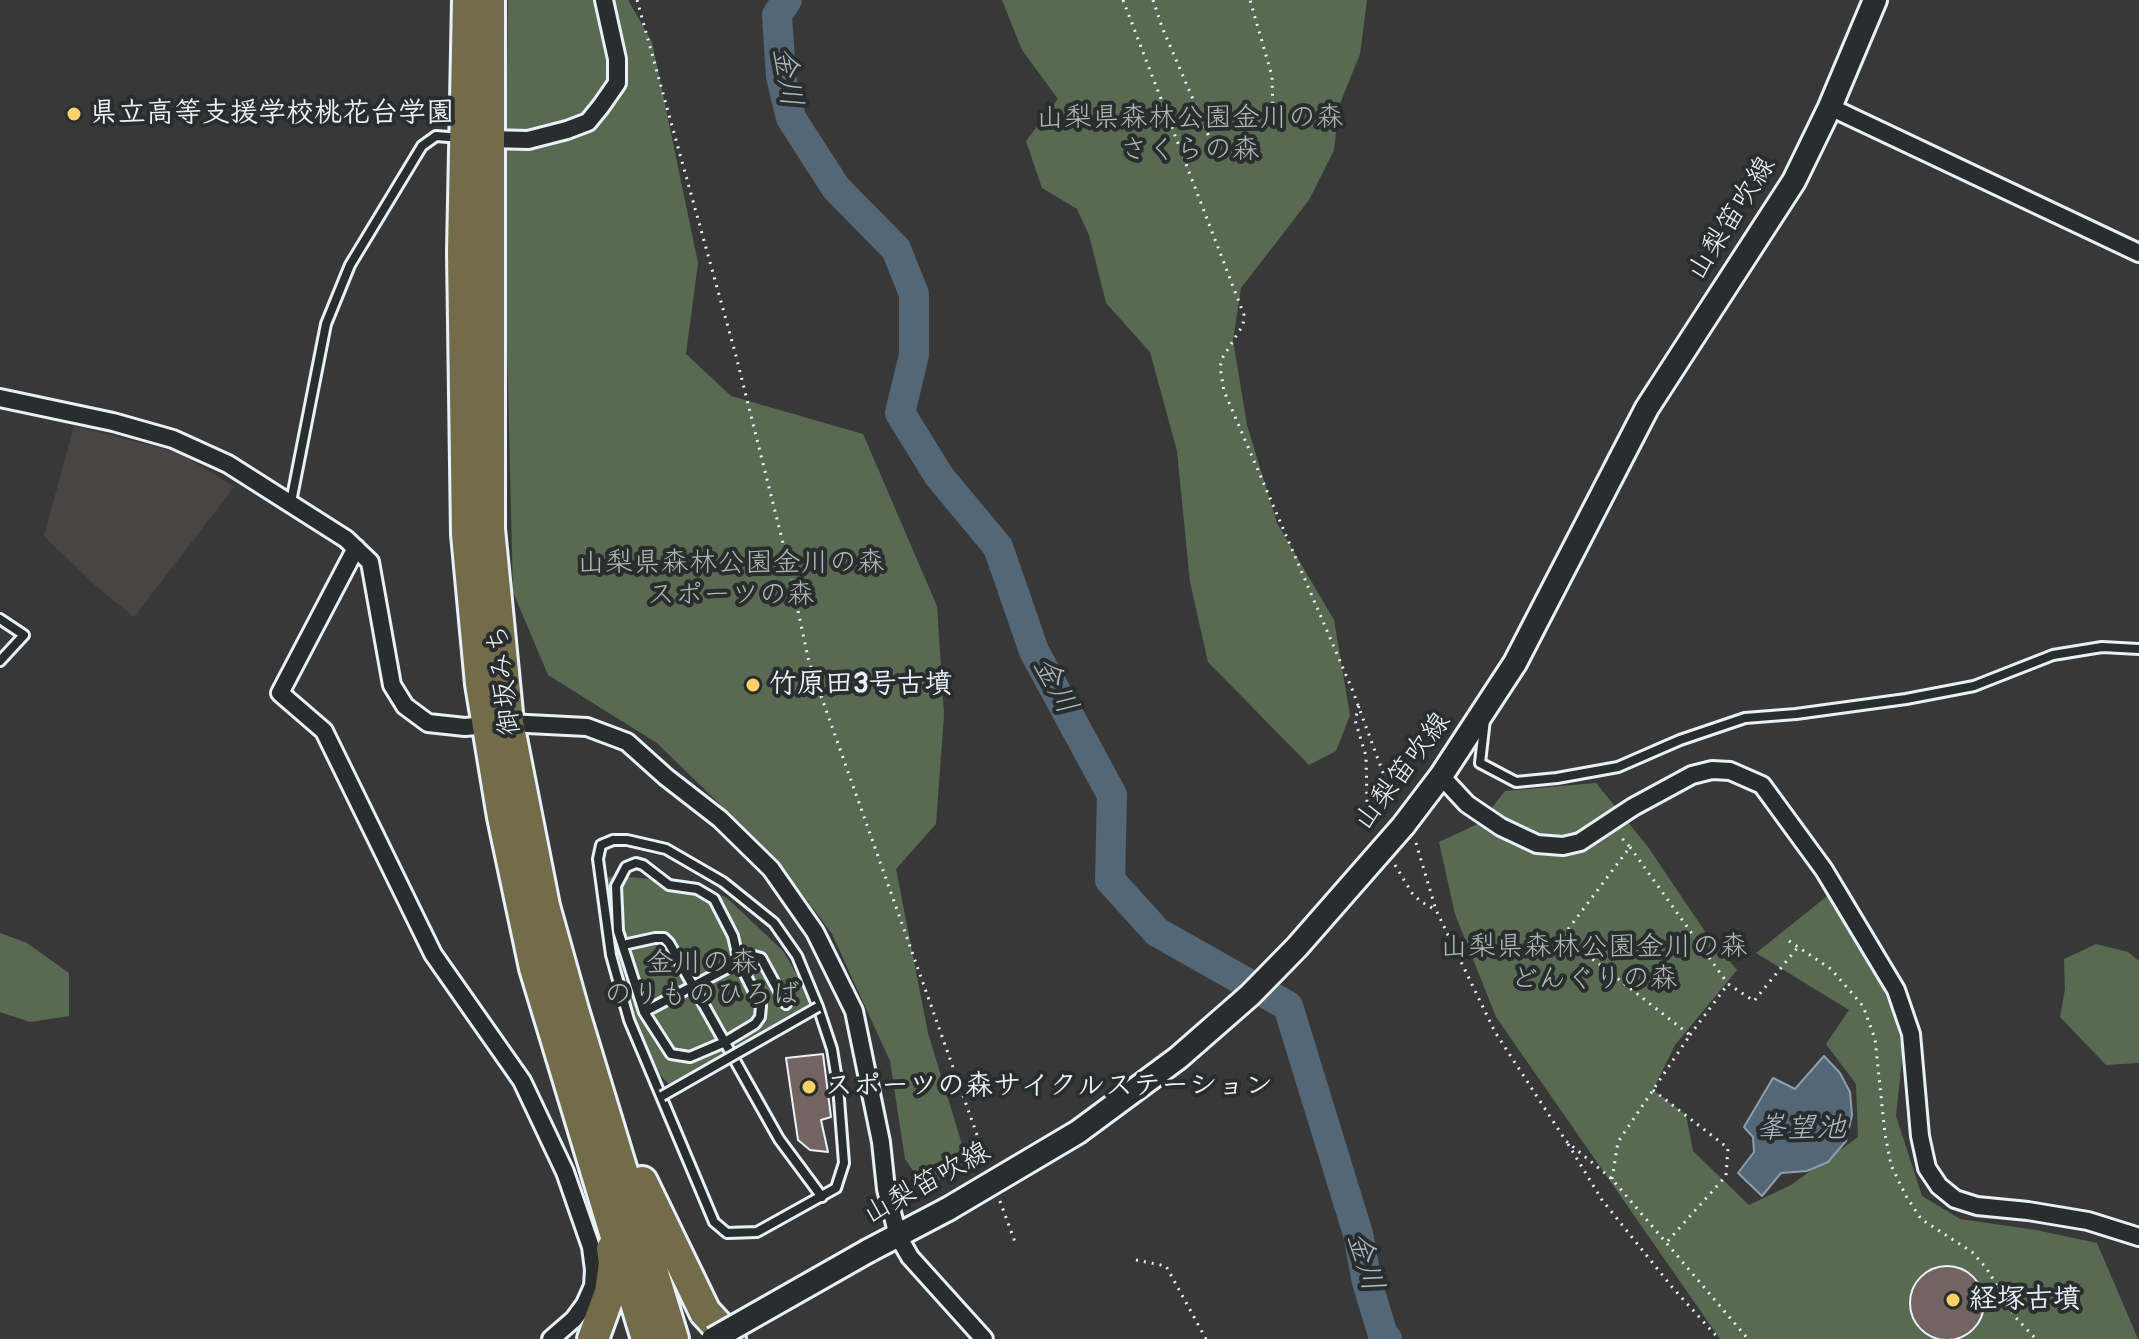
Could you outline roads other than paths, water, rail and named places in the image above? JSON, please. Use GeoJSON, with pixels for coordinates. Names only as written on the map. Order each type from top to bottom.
{"type":"FeatureCollection","features":[{"type":"Feature","properties":{"kind":"highway","name":"御坂みち"},"geometry":{"type":"LineString","coordinates":[[468,0],[478,139]]}},
{"type":"Feature","properties":{"kind":"highway","name":"御坂みち"},"geometry":{"type":"LineString","coordinates":[[489,0],[478,139],[463,252],[467,534],[535,968],[647,1339]]}},
{"type":"Feature","properties":{"kind":"highway","name":"御坂みち"},"geometry":{"type":"LineString","coordinates":[[498,724],[573,1010],[673,1339]]}},
{"type":"Feature","properties":{"kind":"highway"},"geometry":{"type":"LineString","coordinates":[[573,1010],[618,1114],[642,1184],[705,1312],[730,1339]]}},
{"type":"Feature","properties":{"kind":"highway"},"geometry":{"type":"LineString","coordinates":[[593,1339],[610,1292],[614,1263],[604,1196]]}},
{"type":"Feature","properties":{"kind":"main road","name":"山梨笛吹線"},"geometry":{"type":"LineString","coordinates":[[713,1339],[948,1209],[1078,1132],[1178,1058],[1250,995],[1297,947],[1403,826],[1487,709],[1529,637],[1647,408],[1794,181],[1830,107],[1875,0]]}},
{"type":"Feature","properties":{"kind":"street"},"geometry":{"type":"LineString","coordinates":[[478,139],[528,140],[588,122],[617,83],[617,59],[604,0]]}},
{"type":"Feature","properties":{"kind":"street"},"geometry":{"type":"LineString","coordinates":[[1830,107],[2139,253]]}},
{"type":"Feature","properties":{"kind":"street"},"geometry":{"type":"LineString","coordinates":[[0,398],[113,422],[173,439],[228,464],[356,548],[370,562],[392,685],[405,706],[428,723],[465,727],[498,724],[587,727],[627,742],[720,819],[771,869],[815,932],[854,1011],[881,1142],[886,1189],[898,1236],[910,1257],[984,1339]]}},
{"type":"Feature","properties":{"kind":"street"},"geometry":{"type":"LineString","coordinates":[[356,548],[280,693],[324,731],[433,954],[522,1081],[565,1172],[591,1247],[593,1286],[574,1319],[551,1339]]}},
{"type":"Feature","properties":{"kind":"street"},"geometry":{"type":"LineString","coordinates":[[1441,776],[1467,804],[1501,827],[1537,844],[1563,846],[1580,842],[1692,775],[1712,770],[1730,771],[1762,785],[1836,889],[1896,990],[1911,1034],[1920,1136],[1927,1168],[1939,1186],[1955,1199],[1977,1206],[2088,1221],[2139,1237]]}},
{"type":"Feature","properties":{"kind":"lane"},"geometry":{"type":"LineString","coordinates":[[290,503],[326,324],[350,265],[422,146],[436,136],[478,139]]}},
{"type":"Feature","properties":{"kind":"lane"},"geometry":{"type":"LineString","coordinates":[[0,619],[24,635],[0,661]]}},
{"type":"Feature","properties":{"kind":"lane"},"geometry":{"type":"LineString","coordinates":[[1487,709],[1480,763],[1516,782],[1618,767],[1680,740],[1745,718],[1906,699],[1974,686],[2053,655],[2102,647],[2139,649]]}},
{"type":"Feature","properties":{"kind":"lane"},"geometry":{"type":"LineString","coordinates":[[613,840],[666,849],[723,882],[774,923],[797,956],[832,1049],[844,1163],[836,1188],[757,1232],[727,1233],[714,1222],[662,1096],[629,1020],[611,955],[598,859],[601,845],[613,840]]}},
{"type":"Feature","properties":{"kind":"lane"},"geometry":{"type":"LineString","coordinates":[[636,863],[643,865],[669,885],[697,889],[714,899],[733,936],[739,962],[761,1006],[760,1017],[755,1024],[725,1042],[690,1057],[671,1054],[644,1012],[623,945],[618,931],[616,886],[626,867],[636,863]]}},
{"type":"Feature","properties":{"kind":"lane"},"geometry":{"type":"LineString","coordinates":[[623,945],[664,938],[779,1139],[822,1197]]}},
{"type":"Feature","properties":{"kind":"lane"},"geometry":{"type":"LineString","coordinates":[[644,1012],[754,956],[761,958],[786,1004]]}},
{"type":"Feature","properties":{"kind":"lane"},"geometry":{"type":"LineString","coordinates":[[662,1096],[818,1007]]}},
{"type":"Feature","properties":{"kind":"water","name":"峯望池"},"geometry":{"type":"Polygon","coordinates":[[[1824,1056],[1840,1073],[1850,1092],[1852,1115],[1846,1141],[1828,1162],[1807,1171],[1781,1173],[1762,1196],[1738,1173],[1754,1152],[1753,1137],[1744,1127],[1773,1078],[1795,1089],[1824,1056]]]}},
{"type":"Feature","properties":{"kind":"waterway","name":"金川"},"geometry":{"type":"LineString","coordinates":[[787,0],[777,15],[781,77],[791,118],[836,188],[896,249],[914,294],[914,355],[900,413],[939,476],[998,547],[1034,651],[1112,795],[1110,880],[1157,932],[1288,1006],[1358,1234],[1367,1282],[1383,1335],[1387,1339]]}},
{"type":"Feature","properties":{"kind":"place","name":"県立高等支援学校桃花台学園"},"geometry":{"type":"Point","coordinates":[74,114]}},
{"type":"Feature","properties":{"kind":"place","name":"竹原田3号古墳"},"geometry":{"type":"Point","coordinates":[753,685]}},
{"type":"Feature","properties":{"kind":"place","name":"スポーツの森サイクルステーション"},"geometry":{"type":"Point","coordinates":[809,1087]}},
{"type":"Feature","properties":{"kind":"place","name":"経塚古墳"},"geometry":{"type":"Point","coordinates":[1953,1300]}},
{"type":"Feature","properties":{"kind":"park label","name":"山梨県森林公園金川の森 さくらの森"},"geometry":{"type":"Point","coordinates":[1190,135]}},
{"type":"Feature","properties":{"kind":"park label","name":"山梨県森林公園金川の森 スポーツの森"},"geometry":{"type":"Point","coordinates":[731,580]}},
{"type":"Feature","properties":{"kind":"park label","name":"山梨県森林公園金川の森 どんぐりの森"},"geometry":{"type":"Point","coordinates":[1594,964]}},
{"type":"Feature","properties":{"kind":"park label","name":"金川の森 のりものひろば"},"geometry":{"type":"Point","coordinates":[702,980]}}]}
